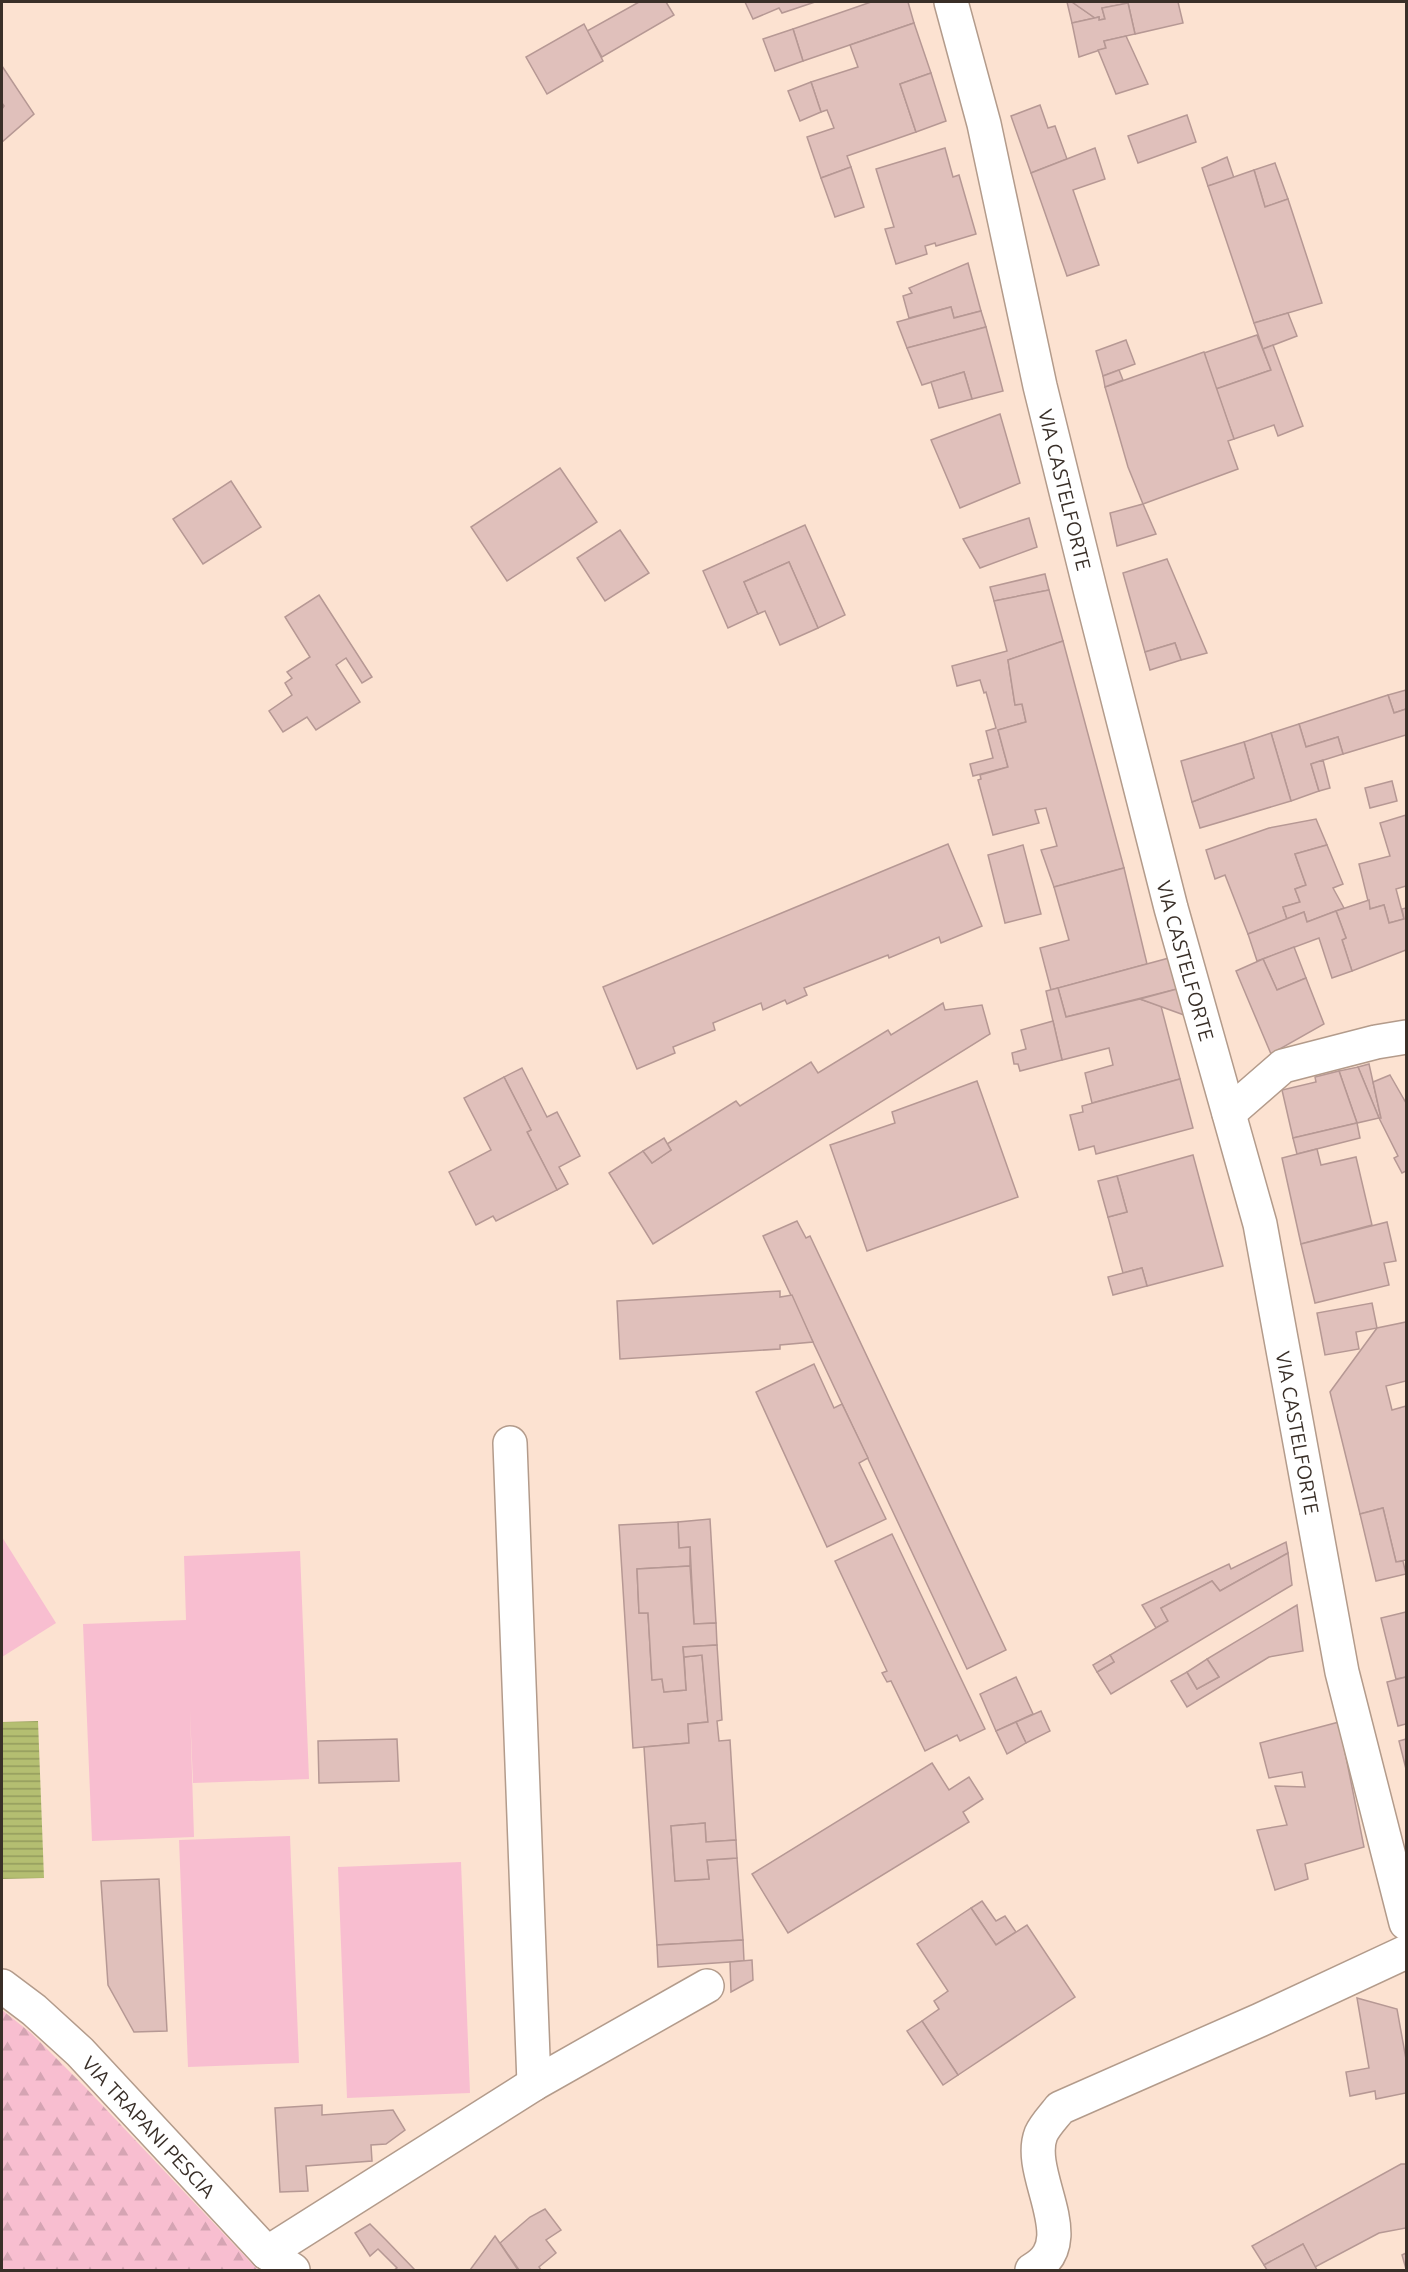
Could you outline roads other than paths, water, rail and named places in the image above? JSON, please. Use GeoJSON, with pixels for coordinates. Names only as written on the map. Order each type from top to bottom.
{"type":"FeatureCollection","features":[{"type":"Feature","properties":{"kind":"street","name":"VIA CASTELFORTE"},"geometry":{"type":"LineString","coordinates":[[951,2],[984,124],[1040,386],[1091,593],[1171,908],[1260,1224],[1342,1672],[1404,1901]]}},
{"type":"Feature","properties":{"kind":"street"},"geometry":{"type":"LineString","coordinates":[[1229,1113],[1283,1066],[1391,1040],[1407,1057]]}},
{"type":"Feature","properties":{"kind":"street"},"geometry":{"type":"LineString","coordinates":[[510,1443],[534,2084]]}},
{"type":"Feature","properties":{"kind":"street"},"geometry":{"type":"LineString","coordinates":[[1032,2271],[1047,2256],[1054,2241],[1054,2224],[1038,2150],[1041,2134],[1060,2108],[1407,1952]]}},
{"type":"Feature","properties":{"kind":"street","name":"VIA TRAPANI PESCIA"},"geometry":{"type":"LineString","coordinates":[[2,1986],[34,2010],[80,2052],[280,2262]]}},
{"type":"Feature","properties":{"kind":"street"},"geometry":{"type":"LineString","coordinates":[[280,2262],[534,2084],[707,1986]]}}]}
